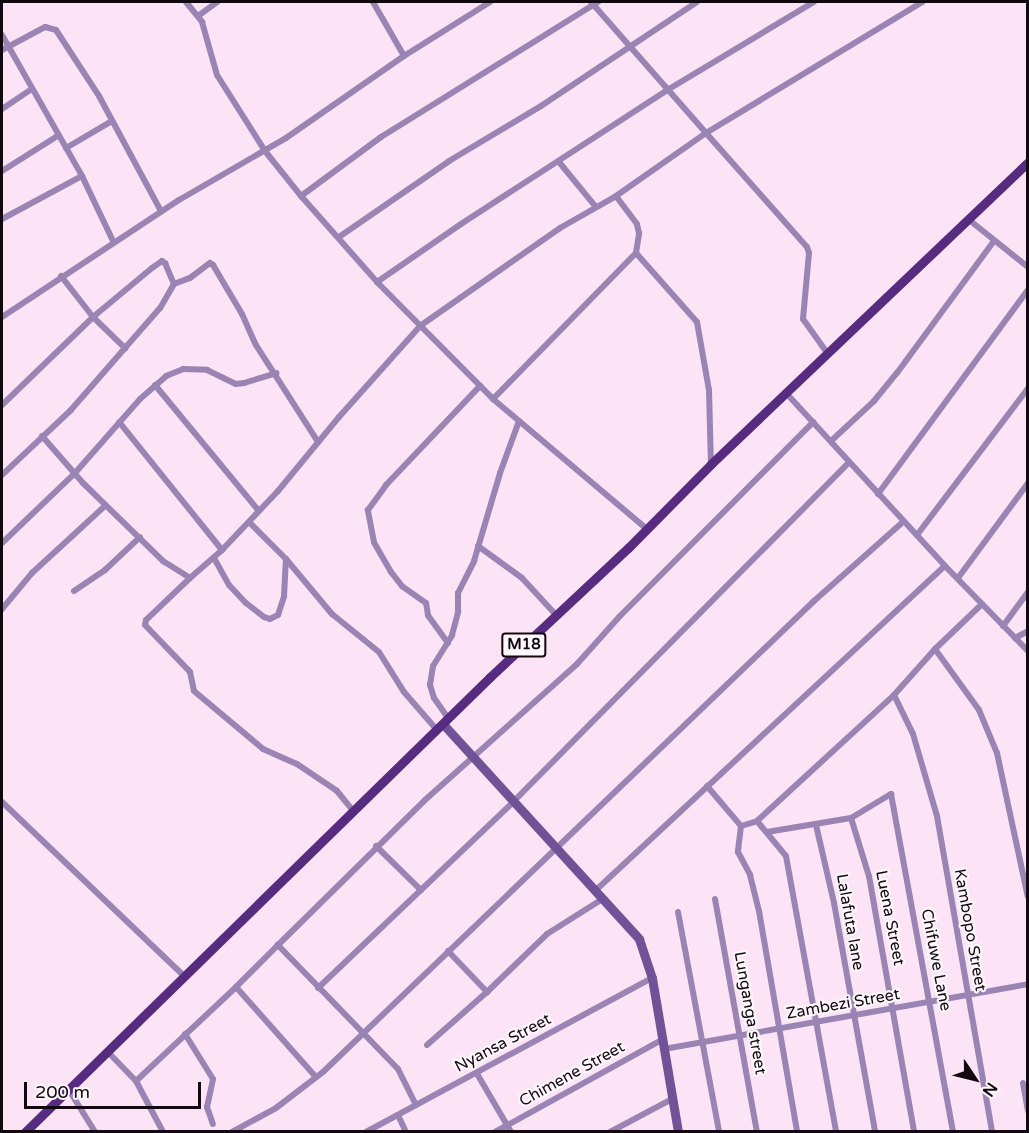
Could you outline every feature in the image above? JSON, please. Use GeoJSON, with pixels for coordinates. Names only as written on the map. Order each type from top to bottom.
{"type":"FeatureCollection","features":[{"type":"Feature","properties":{"kind":"main road","name":"M18"},"geometry":{"type":"LineString","coordinates":[[25,1131],[183,975],[647,529],[711,464],[1028,162]]}},
{"type":"Feature","properties":{"kind":"street"},"geometry":{"type":"LineString","coordinates":[[186,2],[198,16],[205,31],[214,67],[265,151],[301,196],[377,282],[493,399],[647,529]]}},
{"type":"Feature","properties":{"kind":"street"},"geometry":{"type":"LineString","coordinates":[[198,16],[217,2]]}},
{"type":"Feature","properties":{"kind":"street"},"geometry":{"type":"LineString","coordinates":[[2,317],[162,211],[265,151],[404,56],[490,2]]}},
{"type":"Feature","properties":{"kind":"street"},"geometry":{"type":"LineString","coordinates":[[339,237],[449,161],[542,106],[697,2]]}},
{"type":"Feature","properties":{"kind":"street"},"geometry":{"type":"LineString","coordinates":[[377,282],[461,224],[669,90],[814,2]]}},
{"type":"Feature","properties":{"kind":"street"},"geometry":{"type":"LineString","coordinates":[[354,812],[338,791],[297,764],[263,749],[194,691],[190,672],[145,625],[146,620],[250,523],[420,326],[560,228],[616,196],[706,133],[922,2]]}},
{"type":"Feature","properties":{"kind":"street"},"geometry":{"type":"LineString","coordinates":[[377,3],[404,56]]}},
{"type":"Feature","properties":{"kind":"street"},"geometry":{"type":"LineString","coordinates":[[301,196],[381,137],[594,3],[807,247],[809,253],[803,319],[828,354]]}},
{"type":"Feature","properties":{"kind":"street"},"geometry":{"type":"LineString","coordinates":[[2,50],[45,27],[56,30],[112,121],[162,211]]}},
{"type":"Feature","properties":{"kind":"street"},"geometry":{"type":"LineString","coordinates":[[2,35],[82,176],[114,243]]}},
{"type":"Feature","properties":{"kind":"street"},"geometry":{"type":"LineString","coordinates":[[2,109],[32,89]]}},
{"type":"Feature","properties":{"kind":"street"},"geometry":{"type":"LineString","coordinates":[[66,148],[112,121]]}},
{"type":"Feature","properties":{"kind":"street"},"geometry":{"type":"LineString","coordinates":[[2,171],[59,135]]}},
{"type":"Feature","properties":{"kind":"street"},"geometry":{"type":"LineString","coordinates":[[559,162],[596,207]]}},
{"type":"Feature","properties":{"kind":"street"},"geometry":{"type":"LineString","coordinates":[[2,219],[82,176]]}},
{"type":"Feature","properties":{"kind":"street"},"geometry":{"type":"LineString","coordinates":[[493,399],[636,253],[639,233],[637,224],[616,196]]}},
{"type":"Feature","properties":{"kind":"street"},"geometry":{"type":"LineString","coordinates":[[968,219],[1028,267]]}},
{"type":"Feature","properties":{"kind":"street"},"geometry":{"type":"LineString","coordinates":[[831,441],[874,401],[897,373],[994,241]]}},
{"type":"Feature","properties":{"kind":"street"},"geometry":{"type":"LineString","coordinates":[[636,253],[697,322],[710,390],[711,464]]}},
{"type":"Feature","properties":{"kind":"street"},"geometry":{"type":"LineString","coordinates":[[2,405],[93,317],[162,261],[170,269],[174,284]]}},
{"type":"Feature","properties":{"kind":"street"},"geometry":{"type":"LineString","coordinates":[[3,471],[92,389],[160,308],[174,284],[190,278],[210,263],[242,314],[256,345],[276,373],[289,400],[307,421],[318,442]]}},
{"type":"Feature","properties":{"kind":"street"},"geometry":{"type":"LineString","coordinates":[[61,276],[93,317],[125,348]]}},
{"type":"Feature","properties":{"kind":"street"},"geometry":{"type":"LineString","coordinates":[[878,494],[1028,290]]}},
{"type":"Feature","properties":{"kind":"street"},"geometry":{"type":"LineString","coordinates":[[2,543],[75,473],[155,385],[171,373],[192,368],[213,371],[236,384],[276,373]]}},
{"type":"Feature","properties":{"kind":"street"},"geometry":{"type":"LineString","coordinates":[[155,385],[259,511]]}},
{"type":"Feature","properties":{"kind":"street"},"geometry":{"type":"LineString","coordinates":[[448,643],[428,615],[426,603],[402,586],[391,572],[374,542],[368,510],[386,485],[480,386]]}},
{"type":"Feature","properties":{"kind":"street"},"geometry":{"type":"LineString","coordinates":[[918,535],[1028,388]]}},
{"type":"Feature","properties":{"kind":"street"},"geometry":{"type":"LineString","coordinates":[[787,394],[945,566],[1028,651]]}},
{"type":"Feature","properties":{"kind":"street"},"geometry":{"type":"LineString","coordinates":[[119,422],[222,550]]}},
{"type":"Feature","properties":{"kind":"street"},"geometry":{"type":"LineString","coordinates":[[443,724],[430,685],[433,666],[448,643],[456,620],[458,593],[469,574],[519,422]]}},
{"type":"Feature","properties":{"kind":"street"},"geometry":{"type":"LineString","coordinates":[[136,1081],[236,987],[376,846],[577,664],[620,616],[813,422]]}},
{"type":"Feature","properties":{"kind":"street"},"geometry":{"type":"LineString","coordinates":[[42,436],[75,473],[163,561],[190,578]]}},
{"type":"Feature","properties":{"kind":"street"},"geometry":{"type":"LineString","coordinates":[[318,988],[513,802],[849,463]]}},
{"type":"Feature","properties":{"kind":"street"},"geometry":{"type":"LineString","coordinates":[[958,578],[1028,483]]}},
{"type":"Feature","properties":{"kind":"street"},"geometry":{"type":"LineString","coordinates":[[2,609],[32,573],[106,505]]}},
{"type":"Feature","properties":{"kind":"street"},"geometry":{"type":"LineString","coordinates":[[232,1131],[272,1111],[316,1077],[814,601],[904,522]]}},
{"type":"Feature","properties":{"kind":"street"},"geometry":{"type":"LineString","coordinates":[[250,523],[286,559],[332,614],[379,652],[404,692],[443,724],[472,758],[634,930],[644,949],[652,978],[678,1131]]}},
{"type":"Feature","properties":{"kind":"street"},"geometry":{"type":"LineString","coordinates":[[74,591],[105,570],[140,537]]}},
{"type":"Feature","properties":{"kind":"street"},"geometry":{"type":"LineString","coordinates":[[478,546],[522,578],[556,615]]}},
{"type":"Feature","properties":{"kind":"street"},"geometry":{"type":"LineString","coordinates":[[214,558],[234,591],[259,614],[270,619],[275,618],[281,610],[286,559]]}},
{"type":"Feature","properties":{"kind":"street"},"geometry":{"type":"LineString","coordinates":[[596,890],[945,566]]}},
{"type":"Feature","properties":{"kind":"street"},"geometry":{"type":"LineString","coordinates":[[1004,626],[1028,592]]}},
{"type":"Feature","properties":{"kind":"street"},"geometry":{"type":"LineString","coordinates":[[741,826],[757,821],[894,695],[935,649],[982,604]]}},
{"type":"Feature","properties":{"kind":"street"},"geometry":{"type":"LineString","coordinates":[[1015,638],[1028,631]]}},
{"type":"Feature","properties":{"kind":"street"},"geometry":{"type":"LineString","coordinates":[[935,649],[979,710],[997,753],[1025,869],[1028,897]]}},
{"type":"Feature","properties":{"kind":"street","name":"Kambopo Street"},"geometry":{"type":"LineString","coordinates":[[894,695],[913,734],[937,816],[992,1131]]}},
{"type":"Feature","properties":{"kind":"street"},"geometry":{"type":"LineString","coordinates":[[707,786],[741,826],[738,852],[750,875],[797,1131]]}},
{"type":"Feature","properties":{"kind":"street","name":"Chifuwe Lane"},"geometry":{"type":"LineString","coordinates":[[852,818],[891,794],[953,1131]]}},
{"type":"Feature","properties":{"kind":"street"},"geometry":{"type":"LineString","coordinates":[[2,802],[183,975]]}},
{"type":"Feature","properties":{"kind":"street"},"geometry":{"type":"LineString","coordinates":[[767,832],[852,818]]}},
{"type":"Feature","properties":{"kind":"street","name":"Luena Street"},"geometry":{"type":"LineString","coordinates":[[852,818],[869,876],[914,1131]]}},
{"type":"Feature","properties":{"kind":"street"},"geometry":{"type":"LineString","coordinates":[[757,821],[786,856],[836,1131]]}},
{"type":"Feature","properties":{"kind":"street","name":"Lalafuta lane"},"geometry":{"type":"LineString","coordinates":[[816,825],[834,903],[875,1131]]}},
{"type":"Feature","properties":{"kind":"street"},"geometry":{"type":"LineString","coordinates":[[376,846],[421,890]]}},
{"type":"Feature","properties":{"kind":"street"},"geometry":{"type":"LineString","coordinates":[[427,1045],[487,992],[547,934],[604,898]]}},
{"type":"Feature","properties":{"kind":"street","name":"Lunganga street"},"geometry":{"type":"LineString","coordinates":[[715,899],[757,1131]]}},
{"type":"Feature","properties":{"kind":"street"},"geometry":{"type":"LineString","coordinates":[[678,912],[719,1131]]}},
{"type":"Feature","properties":{"kind":"street"},"geometry":{"type":"LineString","coordinates":[[278,945],[398,1069],[416,1105]]}},
{"type":"Feature","properties":{"kind":"street"},"geometry":{"type":"LineString","coordinates":[[448,951],[487,992]]}},
{"type":"Feature","properties":{"kind":"street","name":"Nyansa Street"},"geometry":{"type":"LineString","coordinates":[[366,1131],[652,978]]}},
{"type":"Feature","properties":{"kind":"street","name":"Zambezi Street"},"geometry":{"type":"LineString","coordinates":[[663,1045],[702,1042],[778,1030],[1028,984]]}},
{"type":"Feature","properties":{"kind":"street"},"geometry":{"type":"LineString","coordinates":[[236,987],[316,1077]]}},
{"type":"Feature","properties":{"kind":"street"},"geometry":{"type":"LineString","coordinates":[[185,1034],[213,1079],[207,1107],[213,1124]]}},
{"type":"Feature","properties":{"kind":"street","name":"Chimene Street"},"geometry":{"type":"LineString","coordinates":[[495,1131],[510,1128],[663,1045]]}},
{"type":"Feature","properties":{"kind":"street"},"geometry":{"type":"LineString","coordinates":[[107,1051],[136,1081],[163,1131]]}},
{"type":"Feature","properties":{"kind":"street"},"geometry":{"type":"LineString","coordinates":[[476,1072],[510,1128]]}},
{"type":"Feature","properties":{"kind":"street"},"geometry":{"type":"LineString","coordinates":[[1023,1083],[1028,1111]]}},
{"type":"Feature","properties":{"kind":"street"},"geometry":{"type":"LineString","coordinates":[[69,1090],[95,1131]]}},
{"type":"Feature","properties":{"kind":"street"},"geometry":{"type":"LineString","coordinates":[[610,1131],[672,1099]]}},
{"type":"Feature","properties":{"kind":"street"},"geometry":{"type":"LineString","coordinates":[[398,1115],[406,1131]]}}]}
